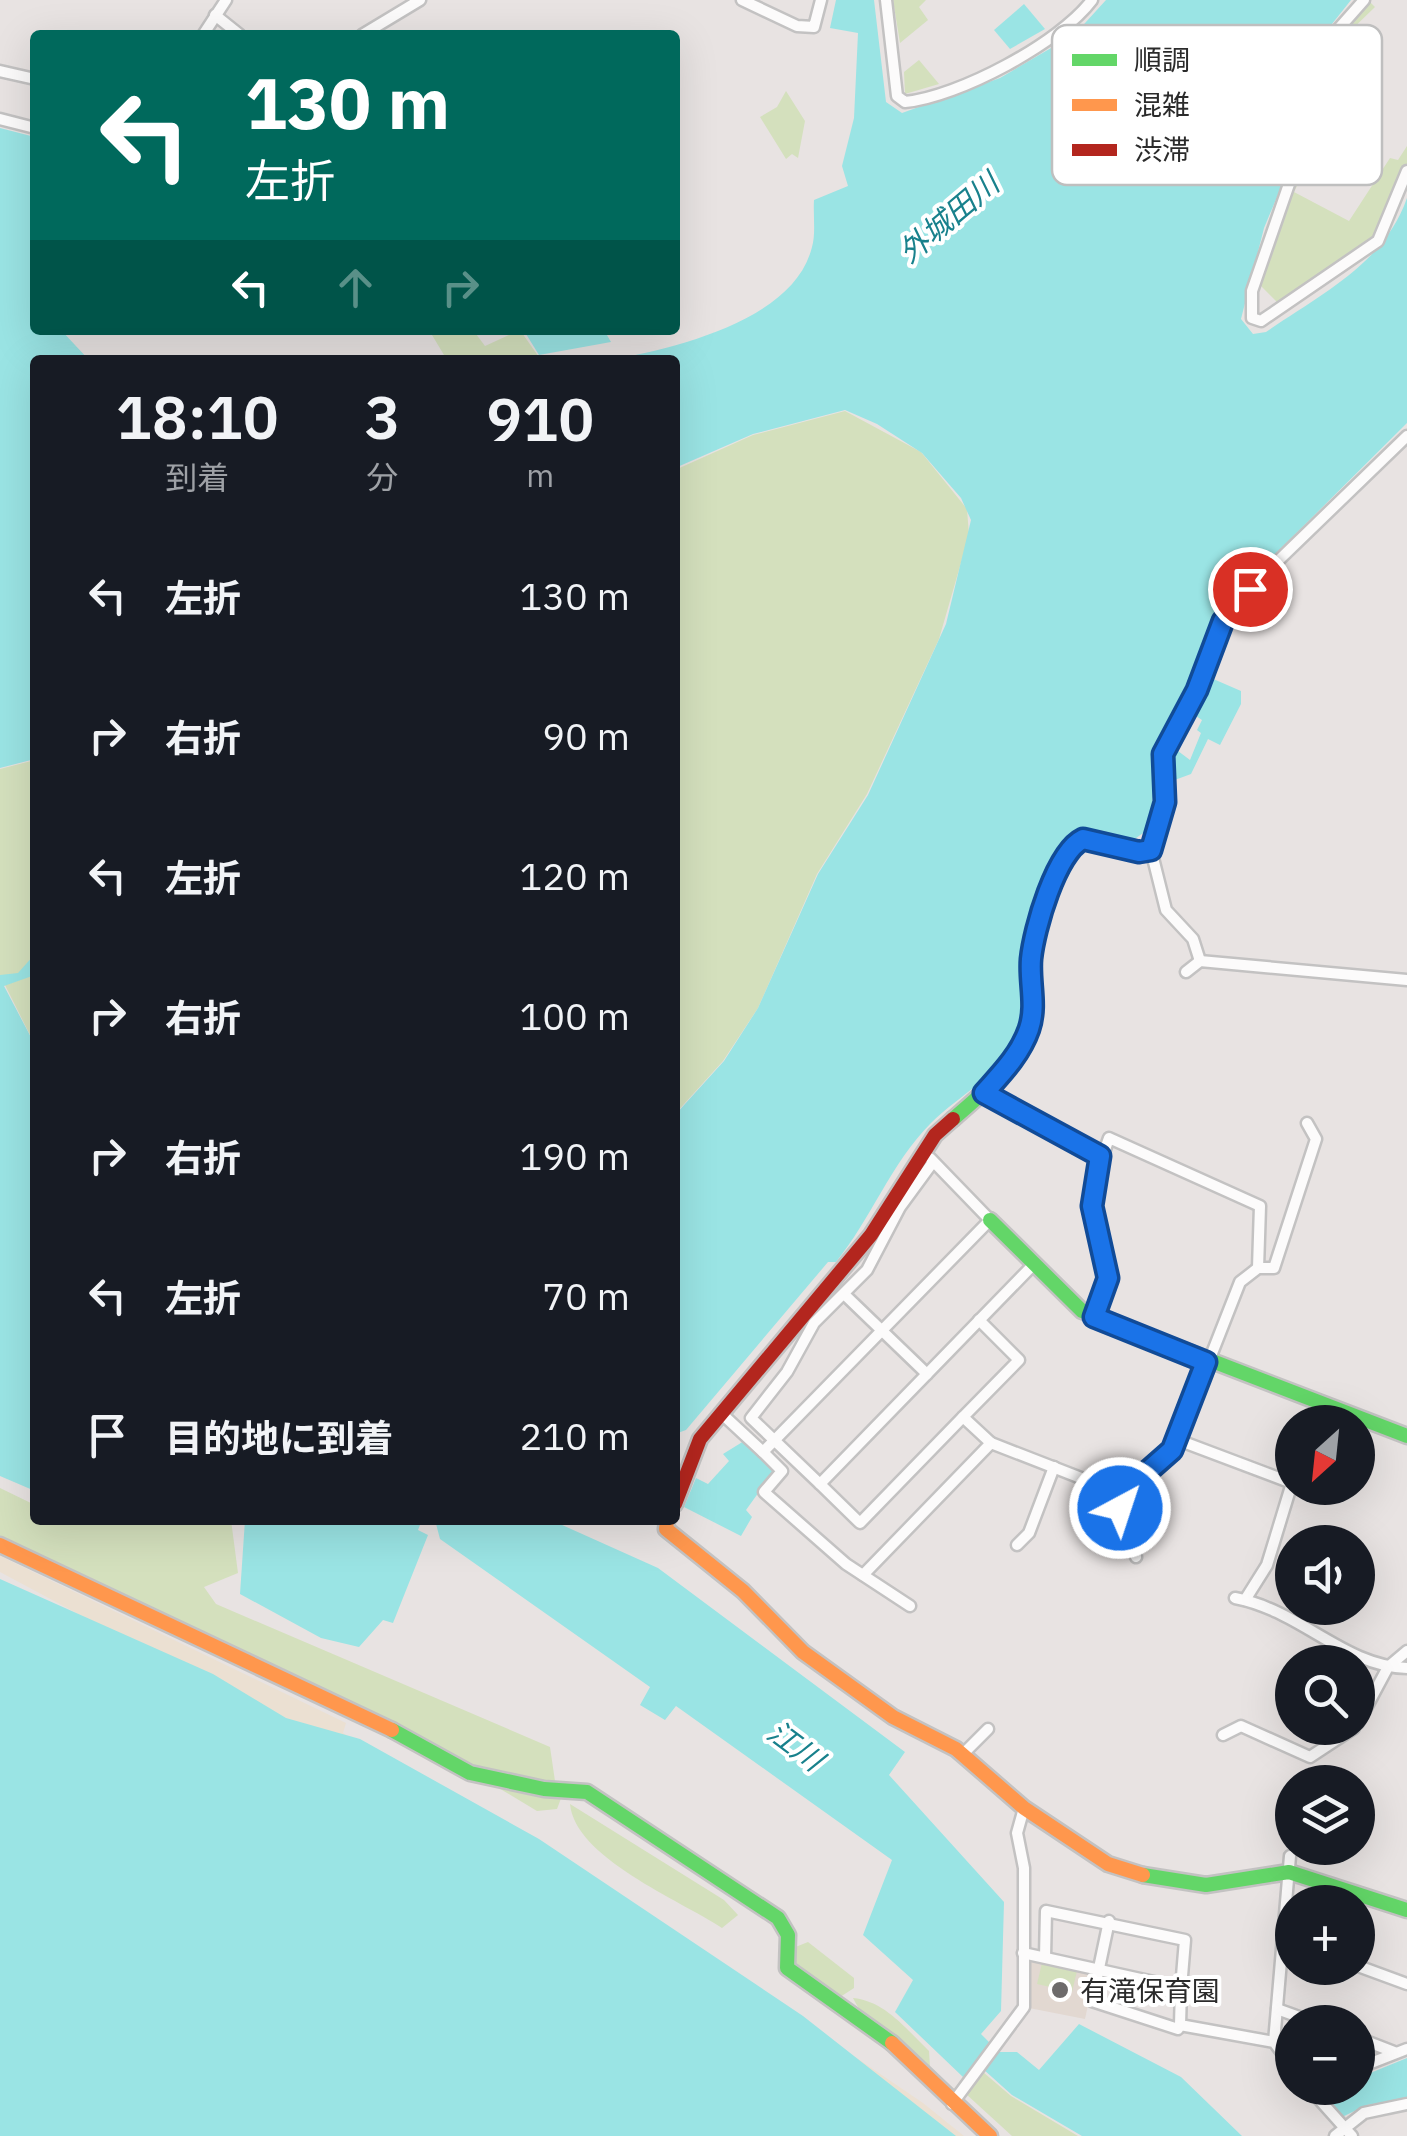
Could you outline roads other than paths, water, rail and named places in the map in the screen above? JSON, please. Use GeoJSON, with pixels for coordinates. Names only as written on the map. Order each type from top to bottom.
{"type":"FeatureCollection","features":[{"type":"Feature","properties":{"kind":"street"},"geometry":{"type":"LineString","coordinates":[[206,30],[226,0]]}},
{"type":"Feature","properties":{"kind":"street"},"geometry":{"type":"LineString","coordinates":[[742,0],[796,26],[814,28],[820,0]]}},
{"type":"Feature","properties":{"kind":"street"},"geometry":{"type":"LineString","coordinates":[[886,0],[897,96],[905,102],[930,97],[996,70],[1052,35]]}},
{"type":"Feature","properties":{"kind":"street"},"geometry":{"type":"LineString","coordinates":[[1067,25],[1092,0]]}},
{"type":"Feature","properties":{"kind":"street"},"geometry":{"type":"LineString","coordinates":[[1342,25],[1364,0]]}},
{"type":"Feature","properties":{"kind":"street"},"geometry":{"type":"LineString","coordinates":[[370,30],[413,2]]}},
{"type":"Feature","properties":{"kind":"street"},"geometry":{"type":"LineString","coordinates":[[216,15],[234,30]]}},
{"type":"Feature","properties":{"kind":"street"},"geometry":{"type":"LineString","coordinates":[[0,71],[30,77]]}},
{"type":"Feature","properties":{"kind":"street"},"geometry":{"type":"LineString","coordinates":[[0,119],[30,127]]}},
{"type":"Feature","properties":{"kind":"street"},"geometry":{"type":"LineString","coordinates":[[1289,185],[1252,291],[1252,318],[1261,320],[1280,309],[1378,242],[1407,171]]}},
{"type":"Feature","properties":{"kind":"street"},"geometry":{"type":"LineString","coordinates":[[1200,961],[1194,940],[1166,910],[1151,850],[1165,802],[1163,754],[1197,690],[1223,621],[1250,589],[1407,436]]}},
{"type":"Feature","properties":{"kind":"street"},"geometry":{"type":"LineString","coordinates":[[979,1320],[1019,1360],[860,1523],[751,1418],[781,1382],[814,1323],[866,1270],[942,1128],[984,1093],[1012,1060],[1030,1025],[1034,1000],[1031,958],[1049,888],[1073,844],[1083,839],[1139,852],[1151,850]]}},
{"type":"Feature","properties":{"kind":"street"},"geometry":{"type":"LineString","coordinates":[[1186,972],[1200,961],[1407,980]]}},
{"type":"Feature","properties":{"kind":"street"},"geometry":{"type":"LineString","coordinates":[[984,1093],[1100,1156]]}},
{"type":"Feature","properties":{"kind":"street"},"geometry":{"type":"LineString","coordinates":[[1136,1557],[1120,1508],[1122,1494],[1166,1458],[1178,1440],[1236,1288],[1258,1268],[1274,1268],[1316,1138],[1307,1124]]}},
{"type":"Feature","properties":{"kind":"street"},"geometry":{"type":"LineString","coordinates":[[1094,1317],[1108,1278],[1092,1206],[1100,1156],[1109,1138],[1260,1206],[1258,1268]]}},
{"type":"Feature","properties":{"kind":"street"},"geometry":{"type":"LineString","coordinates":[[928,1156],[1082,1311],[1320,1405]]}},
{"type":"Feature","properties":{"kind":"street"},"geometry":{"type":"LineString","coordinates":[[680,1491],[700,1439],[871,1234],[928,1156]]}},
{"type":"Feature","properties":{"kind":"street"},"geometry":{"type":"LineString","coordinates":[[763,1452],[990,1220]]}},
{"type":"Feature","properties":{"kind":"street"},"geometry":{"type":"LineString","coordinates":[[820,1484],[1034,1264]]}},
{"type":"Feature","properties":{"kind":"street"},"geometry":{"type":"LineString","coordinates":[[845,1294],[927,1374]]}},
{"type":"Feature","properties":{"kind":"street"},"geometry":{"type":"LineString","coordinates":[[722,1413],[782,1470],[764,1492],[863,1576],[910,1606]]}},
{"type":"Feature","properties":{"kind":"street"},"geometry":{"type":"LineString","coordinates":[[963,1417],[992,1443],[1122,1494]]}},
{"type":"Feature","properties":{"kind":"street"},"geometry":{"type":"LineString","coordinates":[[1375,1425],[1407,1436]]}},
{"type":"Feature","properties":{"kind":"street"},"geometry":{"type":"LineString","coordinates":[[1178,1440],[1275,1477]]}},
{"type":"Feature","properties":{"kind":"street"},"geometry":{"type":"LineString","coordinates":[[863,1576],[992,1443]]}},
{"type":"Feature","properties":{"kind":"street"},"geometry":{"type":"LineString","coordinates":[[1018,1546],[1029,1533],[1054,1467]]}},
{"type":"Feature","properties":{"kind":"street"},"geometry":{"type":"LineString","coordinates":[[1285,1505],[1267,1564],[1240,1599],[1281,1610],[1355,1656],[1388,1667],[1407,1668]]}},
{"type":"Feature","properties":{"kind":"street"},"geometry":{"type":"LineString","coordinates":[[667,1525],[743,1591],[803,1652],[893,1717],[962,1755],[1024,1808],[1108,1864],[1132,1873],[1206,1886],[1286,1865]]}},
{"type":"Feature","properties":{"kind":"street"},"geometry":{"type":"LineString","coordinates":[[0,1545],[363,1714],[470,1773],[544,1789],[575,1788],[598,1799],[778,1918],[788,1935],[787,1968],[904,2052],[952,2104],[990,2136]]}},
{"type":"Feature","properties":{"kind":"street"},"geometry":{"type":"LineString","coordinates":[[1375,1691],[1388,1667],[1407,1651]]}},
{"type":"Feature","properties":{"kind":"street"},"geometry":{"type":"LineString","coordinates":[[1223,1735],[1241,1726],[1275,1741]]}},
{"type":"Feature","properties":{"kind":"street"},"geometry":{"type":"LineString","coordinates":[[962,1755],[988,1729]]}},
{"type":"Feature","properties":{"kind":"street"},"geometry":{"type":"LineString","coordinates":[[1283,1745],[1310,1757],[1327,1745]]}},
{"type":"Feature","properties":{"kind":"street"},"geometry":{"type":"LineString","coordinates":[[952,2104],[1022,2015],[1024,1868],[1017,1833],[1024,1808]]}},
{"type":"Feature","properties":{"kind":"street"},"geometry":{"type":"LineString","coordinates":[[1293,1865],[1407,1910]]}},
{"type":"Feature","properties":{"kind":"street"},"geometry":{"type":"LineString","coordinates":[[1045,1957],[1046,1910],[1186,1940],[1180,2025]]}},
{"type":"Feature","properties":{"kind":"street"},"geometry":{"type":"LineString","coordinates":[[1109,1922],[1092,2001],[1178,2028],[1180,2025],[1274,2042],[1275,2031]]}},
{"type":"Feature","properties":{"kind":"street"},"geometry":{"type":"LineString","coordinates":[[1023,1953],[1181,1988]]}},
{"type":"Feature","properties":{"kind":"street"},"geometry":{"type":"LineString","coordinates":[[1375,1972],[1407,1984]]}},
{"type":"Feature","properties":{"kind":"street"},"geometry":{"type":"LineString","coordinates":[[1375,2043],[1401,2050]]}},
{"type":"Feature","properties":{"kind":"street"},"geometry":{"type":"LineString","coordinates":[[1375,2061],[1401,2050]]}},
{"type":"Feature","properties":{"kind":"street"},"geometry":{"type":"LineString","coordinates":[[1323,2105],[1343,2132],[1364,2112],[1407,2104]]}},
{"type":"Feature","properties":{"kind":"water","name":"外城田川"},"geometry":{"type":"Polygon","coordinates":[[[836,0],[874,0],[886,102],[902,113],[1000,78],[1052,47],[1052,185],[1282,185],[1264,228],[1241,319],[1253,334],[1266,332],[1348,276],[1383,241],[1407,198],[1407,423],[1233,596],[1214,622],[1194,677],[1157,748],[1150,828],[1132,841],[1080,834],[1066,840],[1058,850],[1030,922],[1022,970],[1023,1023],[1008,1054],[917,1139],[836,1262],[828,1262],[686,1430],[680,1432],[680,1109],[724,1061],[758,1008],[818,874],[868,795],[946,624],[971,520],[961,498],[922,453],[877,424],[845,410],[753,434],[680,466],[680,355],[634,355],[728,327],[782,294],[801,273],[813,242],[814,200],[848,186],[842,166],[854,118],[858,33],[830,28],[836,0]]]}},
{"type":"Feature","properties":{"kind":"water"},"geometry":{"type":"Polygon","coordinates":[[[1106,0],[1351,0],[1331,25],[1083,25],[1106,0]]]}},
{"type":"Feature","properties":{"kind":"water"},"geometry":{"type":"Polygon","coordinates":[[[1024,4],[1045,29],[1010,49],[994,30],[1024,4]]]}},
{"type":"Feature","properties":{"kind":"water"},"geometry":{"type":"Polygon","coordinates":[[[0,128],[30,136],[30,335],[66,335],[84,355],[30,355],[30,760],[0,768],[0,128]]]}},
{"type":"Feature","properties":{"kind":"water"},"geometry":{"type":"Polygon","coordinates":[[[527,335],[607,335],[611,342],[539,355],[527,335]]]}},
{"type":"Feature","properties":{"kind":"water"},"geometry":{"type":"Polygon","coordinates":[[[1211,678],[1241,691],[1241,704],[1220,745],[1208,739],[1191,774],[1172,781],[1172,760],[1177,754],[1174,748],[1190,760],[1201,733],[1197,730],[1202,720],[1196,716],[1211,678]]]}},
{"type":"Feature","properties":{"kind":"water"},"geometry":{"type":"Polygon","coordinates":[[[30,960],[30,977],[4,986],[30,1035],[30,1489],[0,1476],[0,975],[18,973],[30,960]]]}},
{"type":"Feature","properties":{"kind":"water"},"geometry":{"type":"Polygon","coordinates":[[[744,1441],[774,1471],[746,1510],[752,1517],[741,1536],[684,1507],[696,1478],[708,1484],[729,1461],[723,1454],[744,1441]]]}},
{"type":"Feature","properties":{"kind":"water"},"geometry":{"type":"Polygon","coordinates":[[[245,1525],[420,1525],[418,1530],[428,1535],[393,1623],[383,1620],[359,1647],[321,1638],[240,1594],[245,1525]]]}},
{"type":"Feature","properties":{"kind":"water","name":"江川"},"geometry":{"type":"Polygon","coordinates":[[[436,1525],[562,1525],[658,1568],[905,1752],[889,1775],[1004,1902],[1001,2011],[981,2034],[993,2046],[963,2077],[895,2012],[913,1980],[863,1935],[892,1860],[676,1706],[665,1720],[640,1705],[650,1687],[440,1539],[436,1525]]]}},
{"type":"Feature","properties":{"kind":"water"},"geometry":{"type":"Polygon","coordinates":[[[0,1579],[213,1674],[286,1718],[360,1739],[539,1839],[803,2016],[956,2136],[0,2136],[0,1579]]]}},
{"type":"Feature","properties":{"kind":"water"},"geometry":{"type":"Polygon","coordinates":[[[1079,2024],[1181,2077],[1242,2136],[1082,2136],[1012,2095],[983,2069],[997,2052],[1017,2052],[1039,2070],[1079,2024]]]}},
{"type":"Feature","properties":{"kind":"water"},"geometry":{"type":"Polygon","coordinates":[[[1407,2058],[1407,2098],[1375,2104],[1375,2071],[1407,2058]]]}},
{"type":"Feature","properties":{"kind":"water"},"geometry":{"type":"Polygon","coordinates":[[[1326,2105],[1367,2105],[1338,2119],[1326,2105]]]}},
{"type":"Feature","properties":{"kind":"place","name":"有滝保育園"},"geometry":{"type":"Point","coordinates":[1060,1990]}}]}
